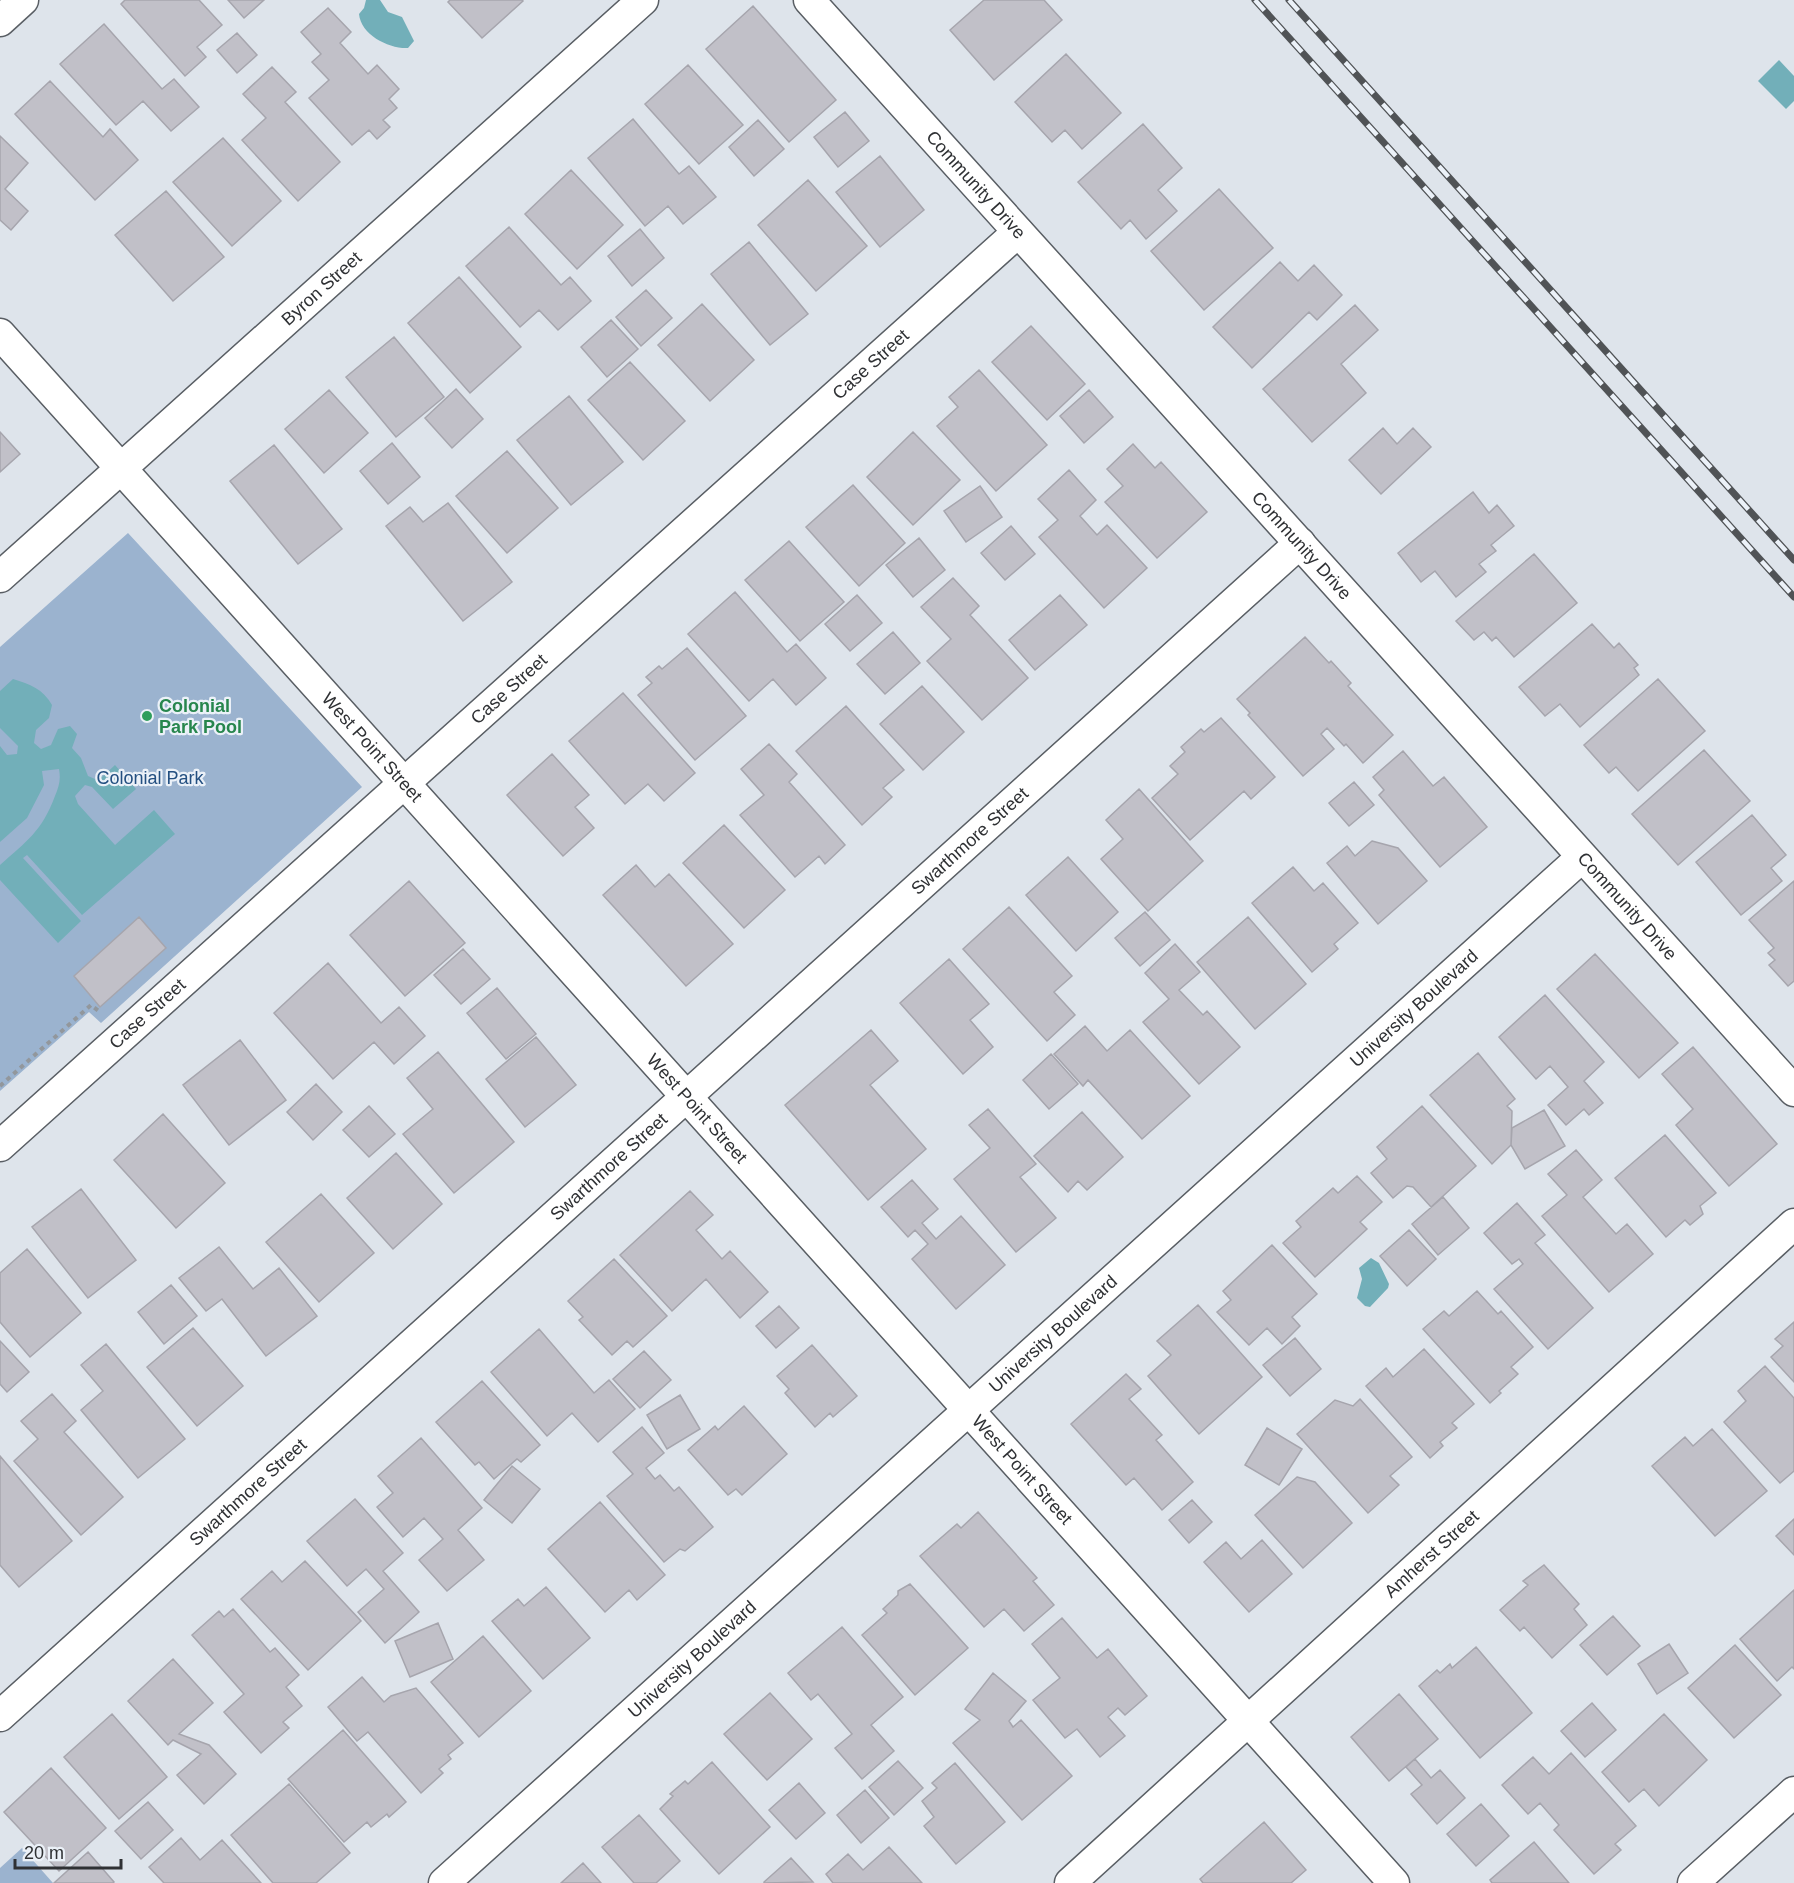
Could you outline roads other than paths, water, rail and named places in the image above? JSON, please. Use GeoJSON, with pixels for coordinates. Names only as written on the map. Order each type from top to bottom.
{"type":"FeatureCollection","features":[{"type":"Feature","properties":{"kind":"street"},"geometry":{"type":"LineString","coordinates":[[0,21],[23,0]]}},
{"type":"Feature","properties":{"kind":"street","name":"Byron Street"},"geometry":{"type":"LineString","coordinates":[[0,577],[643,0]]}},
{"type":"Feature","properties":{"kind":"street","name":"Community Drive"},"geometry":{"type":"LineString","coordinates":[[809,0],[1794,1091]]}},
{"type":"Feature","properties":{"kind":"street","name":"Case Street"},"geometry":{"type":"LineString","coordinates":[[0,1146],[1018,232]]}},
{"type":"Feature","properties":{"kind":"street","name":"West Point Street"},"geometry":{"type":"LineString","coordinates":[[0,334],[1394,1883]]}},
{"type":"Feature","properties":{"kind":"street","name":"Swarthmore Street"},"geometry":{"type":"LineString","coordinates":[[0,1716],[1300,543]]}},
{"type":"Feature","properties":{"kind":"street","name":"University Boulevard"},"geometry":{"type":"LineString","coordinates":[[444,1883],[1582,857]]}},
{"type":"Feature","properties":{"kind":"street","name":"Amherst Street"},"geometry":{"type":"LineString","coordinates":[[1070,1883],[1794,1224]]}},
{"type":"Feature","properties":{"kind":"street"},"geometry":{"type":"LineString","coordinates":[[1693,1883],[1794,1792]]}},
{"type":"Feature","properties":{"kind":"railway"},"geometry":{"type":"LineString","coordinates":[[1255,0],[1794,597]]}},
{"type":"Feature","properties":{"kind":"railway"},"geometry":{"type":"LineString","coordinates":[[1289,0],[1794,560]]}},
{"type":"Feature","properties":{"kind":"place","name":"Colonial Park Pool"},"geometry":{"type":"Point","coordinates":[147,716]}},
{"type":"Feature","properties":{"kind":"park label","name":"Colonial Park"},"geometry":{"type":"Point","coordinates":[150,778]}}]}
